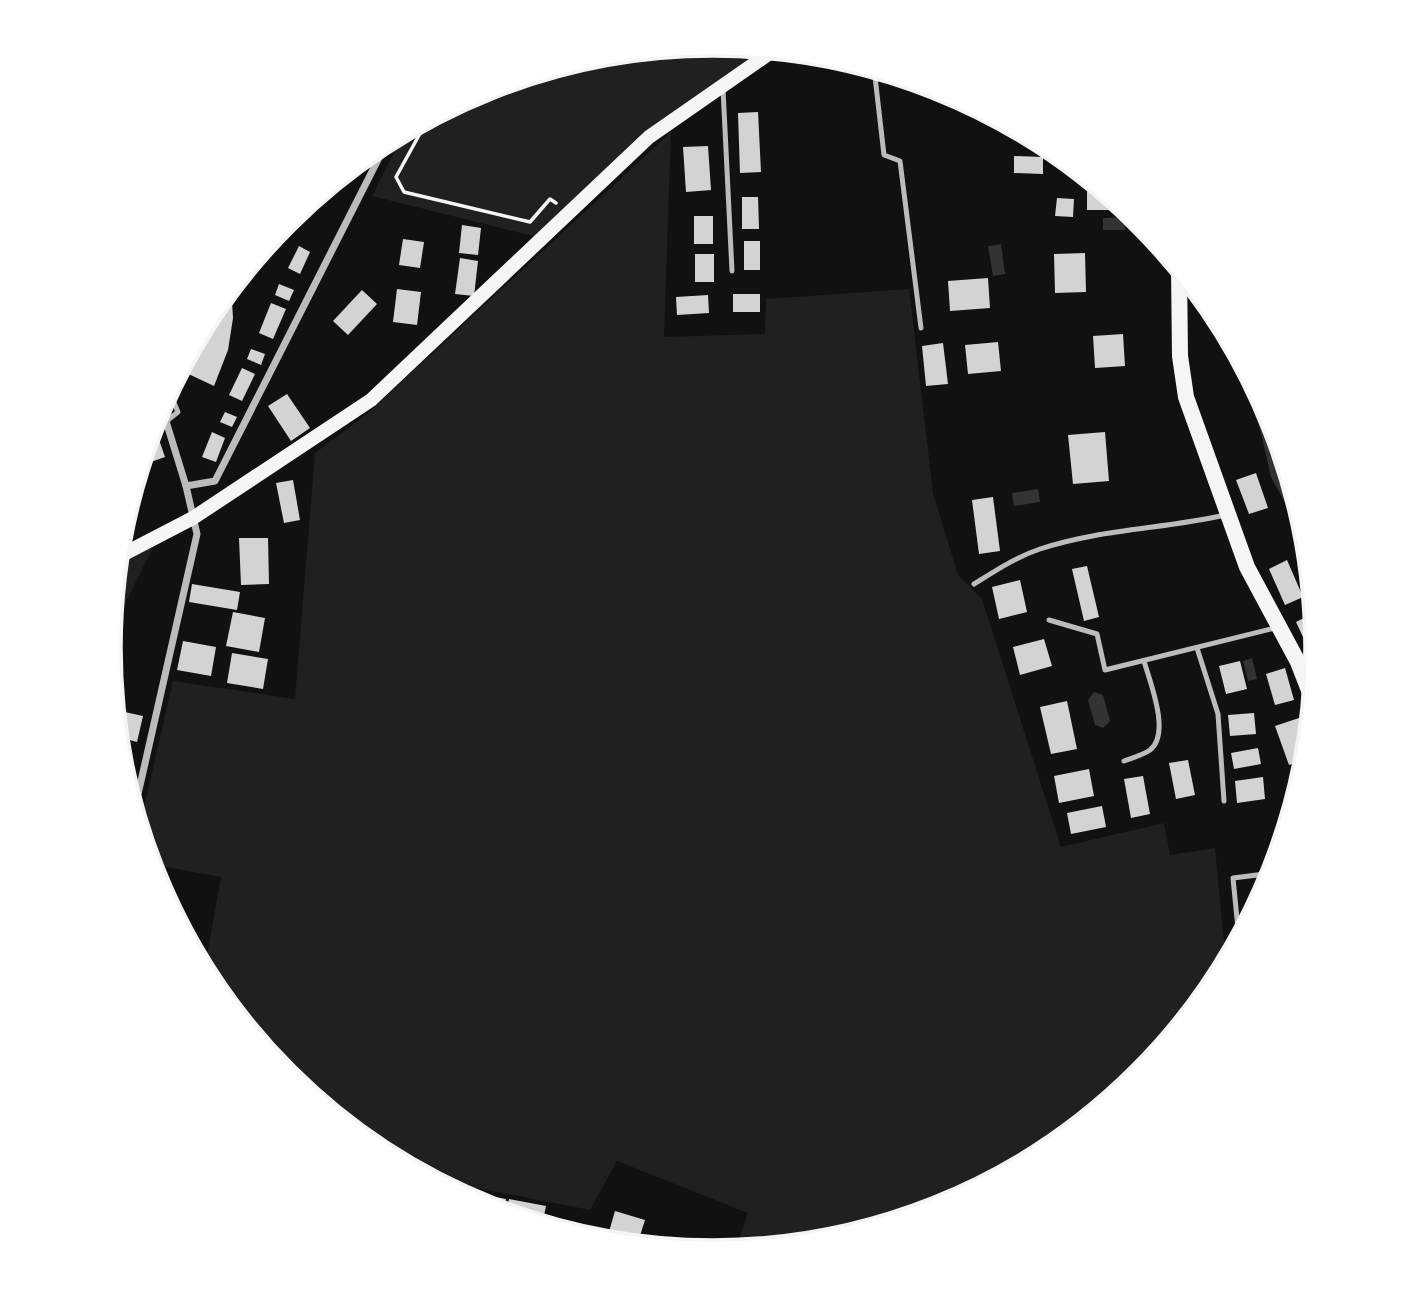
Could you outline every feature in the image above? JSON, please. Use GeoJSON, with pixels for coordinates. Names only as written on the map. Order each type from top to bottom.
{"type":"FeatureCollection","features":[{"type":"Feature","properties":{"kind":"main road"},"geometry":{"type":"LineString","coordinates":[[129,551],[193,518],[371,400],[649,137],[763,58]]}},
{"type":"Feature","properties":{"kind":"main road"},"geometry":{"type":"LineString","coordinates":[[1180,284],[1180,356],[1185,397],[1247,567],[1304,678]]}},
{"type":"Feature","properties":{"kind":"street"},"geometry":{"type":"LineString","coordinates":[[186,486],[215,481],[378,161]]}},
{"type":"Feature","properties":{"kind":"street"},"geometry":{"type":"LineString","coordinates":[[139,791],[197,534],[168,420]]}},
{"type":"Feature","properties":{"kind":"lane"},"geometry":{"type":"LineString","coordinates":[[875,79],[884,155],[900,161],[921,328]]}},
{"type":"Feature","properties":{"kind":"lane"},"geometry":{"type":"LineString","coordinates":[[723,87],[732,271]]}},
{"type":"Feature","properties":{"kind":"lane"},"geometry":{"type":"LineString","coordinates":[[168,420],[178,412],[174,403]]}},
{"type":"Feature","properties":{"kind":"lane"},"geometry":{"type":"LineString","coordinates":[[974,584],[1007,563],[1041,549],[1104,534],[1227,514]]}},
{"type":"Feature","properties":{"kind":"lane"},"geometry":{"type":"LineString","coordinates":[[1049,620],[1097,634],[1105,670],[1278,627]]}},
{"type":"Feature","properties":{"kind":"lane"},"geometry":{"type":"LineString","coordinates":[[1197,648],[1218,715],[1224,801]]}},
{"type":"Feature","properties":{"kind":"lane"},"geometry":{"type":"LineString","coordinates":[[1124,761],[1151,750],[1159,736],[1158,713],[1144,661]]}},
{"type":"Feature","properties":{"kind":"lane"},"geometry":{"type":"LineString","coordinates":[[1237,923],[1233,878],[1260,875]]}},
{"type":"Feature","properties":{"kind":"path"},"geometry":{"type":"LineString","coordinates":[[420,133],[396,177],[404,192],[530,222],[550,200],[570,211]]}},
{"type":"Feature","properties":{"kind":"shaded area"},"geometry":{"type":"Polygon","coordinates":[[[713,56],[762,58],[649,137],[541,238],[372,196],[396,148],[451,117],[523,87],[598,67],[636,61],[713,56]]]}},
{"type":"Feature","properties":{"kind":"shaded area"},"geometry":{"type":"Polygon","coordinates":[[[671,132],[664,337],[765,334],[766,299],[909,289],[933,493],[958,575],[982,599],[1061,847],[1164,823],[1170,855],[1215,848],[1224,946],[1205,977],[1183,1008],[1132,1067],[1073,1118],[1042,1140],[1009,1161],[940,1195],[903,1209],[828,1229],[739,1239],[748,1213],[617,1161],[590,1210],[466,1186],[417,1161],[384,1140],[353,1118],[294,1067],[243,1008],[207,955],[221,877],[163,866],[144,809],[173,681],[295,699],[315,453],[367,414],[671,132]]]}},
{"type":"Feature","properties":{"kind":"shaded area"},"geometry":{"type":"Polygon","coordinates":[[[1119,217],[1125,223],[1125,230],[1103,230],[1103,218],[1119,217]]]}},
{"type":"Feature","properties":{"kind":"shaded area"},"geometry":{"type":"Polygon","coordinates":[[[1001,244],[1005,274],[993,276],[988,246],[1001,244]]]}},
{"type":"Feature","properties":{"kind":"shaded area"},"geometry":{"type":"Polygon","coordinates":[[[1256,413],[1274,458],[1288,509],[1271,477],[1256,413]]]}},
{"type":"Feature","properties":{"kind":"shaded area"},"geometry":{"type":"Polygon","coordinates":[[[1038,489],[1040,502],[1014,506],[1012,493],[1038,489]]]}},
{"type":"Feature","properties":{"kind":"shaded area"},"geometry":{"type":"Polygon","coordinates":[[[154,545],[122,610],[126,571],[128,559],[154,545]]]}},
{"type":"Feature","properties":{"kind":"shaded area"},"geometry":{"type":"Polygon","coordinates":[[[1252,658],[1257,679],[1248,681],[1243,661],[1252,658]]]}},
{"type":"Feature","properties":{"kind":"shaded area"},"geometry":{"type":"Polygon","coordinates":[[[1094,692],[1103,695],[1110,721],[1103,728],[1095,725],[1088,700],[1094,692]]]}},
{"type":"Feature","properties":{"kind":"building"},"geometry":{"type":"Polygon","coordinates":[[[758,112],[761,172],[740,173],[738,113],[758,112]]]}},
{"type":"Feature","properties":{"kind":"building"},"geometry":{"type":"Polygon","coordinates":[[[708,146],[711,190],[686,192],[683,147],[708,146]]]}},
{"type":"Feature","properties":{"kind":"building"},"geometry":{"type":"Polygon","coordinates":[[[1014,156],[1043,157],[1043,174],[1014,173],[1014,156]]]}},
{"type":"Feature","properties":{"kind":"building"},"geometry":{"type":"Polygon","coordinates":[[[1087,190],[1111,210],[1087,210],[1087,190]]]}},
{"type":"Feature","properties":{"kind":"building"},"geometry":{"type":"Polygon","coordinates":[[[742,197],[758,197],[759,229],[742,229],[742,197]]]}},
{"type":"Feature","properties":{"kind":"building"},"geometry":{"type":"Polygon","coordinates":[[[1057,198],[1074,199],[1073,217],[1055,216],[1057,198]]]}},
{"type":"Feature","properties":{"kind":"building"},"geometry":{"type":"Polygon","coordinates":[[[694,216],[713,216],[713,244],[694,244],[694,216]]]}},
{"type":"Feature","properties":{"kind":"building"},"geometry":{"type":"Polygon","coordinates":[[[462,225],[481,228],[478,255],[459,253],[462,225]]]}},
{"type":"Feature","properties":{"kind":"building"},"geometry":{"type":"Polygon","coordinates":[[[403,239],[424,242],[420,268],[399,265],[403,239]]]}},
{"type":"Feature","properties":{"kind":"building"},"geometry":{"type":"Polygon","coordinates":[[[744,241],[760,241],[760,270],[744,270],[744,241]]]}},
{"type":"Feature","properties":{"kind":"building"},"geometry":{"type":"Polygon","coordinates":[[[299,246],[310,252],[300,274],[288,268],[299,246]]]}},
{"type":"Feature","properties":{"kind":"building"},"geometry":{"type":"Polygon","coordinates":[[[1085,253],[1086,292],[1055,293],[1054,254],[1085,253]]]}},
{"type":"Feature","properties":{"kind":"building"},"geometry":{"type":"Polygon","coordinates":[[[695,254],[714,254],[714,282],[695,282],[695,254]]]}},
{"type":"Feature","properties":{"kind":"building"},"geometry":{"type":"Polygon","coordinates":[[[460,258],[478,261],[474,296],[455,294],[460,258]]]}},
{"type":"Feature","properties":{"kind":"building"},"geometry":{"type":"Polygon","coordinates":[[[988,278],[990,308],[950,311],[948,281],[988,278]]]}},
{"type":"Feature","properties":{"kind":"building"},"geometry":{"type":"Polygon","coordinates":[[[279,284],[294,290],[289,301],[275,295],[279,284]]]}},
{"type":"Feature","properties":{"kind":"building"},"geometry":{"type":"Polygon","coordinates":[[[397,289],[421,292],[417,325],[393,322],[397,289]]]}},
{"type":"Feature","properties":{"kind":"building"},"geometry":{"type":"Polygon","coordinates":[[[362,290],[377,304],[348,335],[333,321],[362,290]]]}},
{"type":"Feature","properties":{"kind":"building"},"geometry":{"type":"Polygon","coordinates":[[[733,294],[760,294],[760,312],[733,312],[733,294]]]}},
{"type":"Feature","properties":{"kind":"building"},"geometry":{"type":"Polygon","coordinates":[[[708,295],[709,313],[677,315],[676,297],[708,295]]]}},
{"type":"Feature","properties":{"kind":"building"},"geometry":{"type":"Polygon","coordinates":[[[232,303],[233,318],[228,350],[214,386],[188,374],[232,303]]]}},
{"type":"Feature","properties":{"kind":"building"},"geometry":{"type":"Polygon","coordinates":[[[271,303],[286,309],[273,339],[259,333],[271,303]]]}},
{"type":"Feature","properties":{"kind":"building"},"geometry":{"type":"Polygon","coordinates":[[[1123,334],[1125,366],[1095,368],[1093,336],[1123,334]]]}},
{"type":"Feature","properties":{"kind":"building"},"geometry":{"type":"Polygon","coordinates":[[[998,342],[1001,371],[968,374],[965,345],[998,342]]]}},
{"type":"Feature","properties":{"kind":"building"},"geometry":{"type":"Polygon","coordinates":[[[943,343],[948,384],[926,386],[922,346],[943,343]]]}},
{"type":"Feature","properties":{"kind":"building"},"geometry":{"type":"Polygon","coordinates":[[[251,349],[265,354],[261,365],[247,359],[251,349]]]}},
{"type":"Feature","properties":{"kind":"building"},"geometry":{"type":"Polygon","coordinates":[[[242,368],[255,374],[242,401],[229,395],[242,368]]]}},
{"type":"Feature","properties":{"kind":"building"},"geometry":{"type":"Polygon","coordinates":[[[287,394],[310,428],[291,441],[268,406],[287,394]]]}},
{"type":"Feature","properties":{"kind":"building"},"geometry":{"type":"Polygon","coordinates":[[[225,412],[237,417],[232,427],[220,422],[225,412]]]}},
{"type":"Feature","properties":{"kind":"building"},"geometry":{"type":"Polygon","coordinates":[[[212,432],[225,438],[216,462],[202,457],[212,432]]]}},
{"type":"Feature","properties":{"kind":"building"},"geometry":{"type":"Polygon","coordinates":[[[1105,432],[1109,481],[1073,484],[1068,435],[1105,432]]]}},
{"type":"Feature","properties":{"kind":"building"},"geometry":{"type":"Polygon","coordinates":[[[159,440],[165,457],[151,462],[159,440]]]}},
{"type":"Feature","properties":{"kind":"building"},"geometry":{"type":"Polygon","coordinates":[[[1256,473],[1268,508],[1249,514],[1236,480],[1256,473]]]}},
{"type":"Feature","properties":{"kind":"building"},"geometry":{"type":"Polygon","coordinates":[[[293,480],[300,520],[284,523],[276,483],[293,480]]]}},
{"type":"Feature","properties":{"kind":"building"},"geometry":{"type":"Polygon","coordinates":[[[993,497],[1000,551],[979,554],[972,500],[993,497]]]}},
{"type":"Feature","properties":{"kind":"building"},"geometry":{"type":"Polygon","coordinates":[[[239,538],[268,538],[269,584],[241,585],[239,538]]]}},
{"type":"Feature","properties":{"kind":"building"},"geometry":{"type":"Polygon","coordinates":[[[1287,560],[1303,597],[1285,605],[1269,569],[1287,560]]]}},
{"type":"Feature","properties":{"kind":"building"},"geometry":{"type":"Polygon","coordinates":[[[1087,566],[1099,617],[1084,621],[1072,569],[1087,566]]]}},
{"type":"Feature","properties":{"kind":"building"},"geometry":{"type":"Polygon","coordinates":[[[1020,580],[1027,612],[999,619],[992,587],[1020,580]]]}},
{"type":"Feature","properties":{"kind":"building"},"geometry":{"type":"Polygon","coordinates":[[[192,584],[240,592],[237,610],[189,602],[192,584]]]}},
{"type":"Feature","properties":{"kind":"building"},"geometry":{"type":"Polygon","coordinates":[[[233,612],[265,618],[259,652],[226,646],[233,612]]]}},
{"type":"Feature","properties":{"kind":"building"},"geometry":{"type":"Polygon","coordinates":[[[1304,618],[1305,641],[1296,622],[1304,618]]]}},
{"type":"Feature","properties":{"kind":"building"},"geometry":{"type":"Polygon","coordinates":[[[1044,639],[1052,666],[1020,675],[1013,647],[1044,639]]]}},
{"type":"Feature","properties":{"kind":"building"},"geometry":{"type":"Polygon","coordinates":[[[183,641],[216,647],[211,676],[177,670],[183,641]]]}},
{"type":"Feature","properties":{"kind":"building"},"geometry":{"type":"Polygon","coordinates":[[[232,653],[268,659],[263,689],[227,683],[232,653]]]}},
{"type":"Feature","properties":{"kind":"building"},"geometry":{"type":"Polygon","coordinates":[[[1240,661],[1247,689],[1226,694],[1219,666],[1240,661]]]}},
{"type":"Feature","properties":{"kind":"building"},"geometry":{"type":"Polygon","coordinates":[[[1285,668],[1294,700],[1275,705],[1266,674],[1285,668]]]}},
{"type":"Feature","properties":{"kind":"building"},"geometry":{"type":"Polygon","coordinates":[[[1067,701],[1077,749],[1051,754],[1040,707],[1067,701]]]}},
{"type":"Feature","properties":{"kind":"building"},"geometry":{"type":"Polygon","coordinates":[[[125,712],[143,716],[137,742],[128,740],[125,712]]]}},
{"type":"Feature","properties":{"kind":"building"},"geometry":{"type":"Polygon","coordinates":[[[1254,713],[1256,734],[1230,736],[1228,715],[1254,713]]]}},
{"type":"Feature","properties":{"kind":"building"},"geometry":{"type":"Polygon","coordinates":[[[1299,718],[1294,763],[1289,765],[1275,726],[1299,718]]]}},
{"type":"Feature","properties":{"kind":"building"},"geometry":{"type":"Polygon","coordinates":[[[1258,748],[1261,764],[1234,769],[1231,753],[1258,748]]]}},
{"type":"Feature","properties":{"kind":"building"},"geometry":{"type":"Polygon","coordinates":[[[1188,760],[1195,795],[1176,799],[1169,763],[1188,760]]]}},
{"type":"Feature","properties":{"kind":"building"},"geometry":{"type":"Polygon","coordinates":[[[1089,769],[1094,796],[1059,803],[1054,776],[1089,769]]]}},
{"type":"Feature","properties":{"kind":"building"},"geometry":{"type":"Polygon","coordinates":[[[1143,776],[1150,814],[1131,818],[1124,779],[1143,776]]]}},
{"type":"Feature","properties":{"kind":"building"},"geometry":{"type":"Polygon","coordinates":[[[1263,777],[1265,799],[1237,803],[1235,781],[1263,777]]]}},
{"type":"Feature","properties":{"kind":"building"},"geometry":{"type":"Polygon","coordinates":[[[1102,806],[1106,827],[1071,834],[1067,813],[1102,806]]]}},
{"type":"Feature","properties":{"kind":"building"},"geometry":{"type":"Polygon","coordinates":[[[487,1195],[506,1199],[505,1202],[487,1195]]]}},
{"type":"Feature","properties":{"kind":"building"},"geometry":{"type":"Polygon","coordinates":[[[509,1199],[546,1206],[544,1215],[508,1203],[509,1199]]]}},
{"type":"Feature","properties":{"kind":"building"},"geometry":{"type":"Polygon","coordinates":[[[615,1211],[645,1220],[640,1235],[609,1231],[615,1211]]]}}]}
